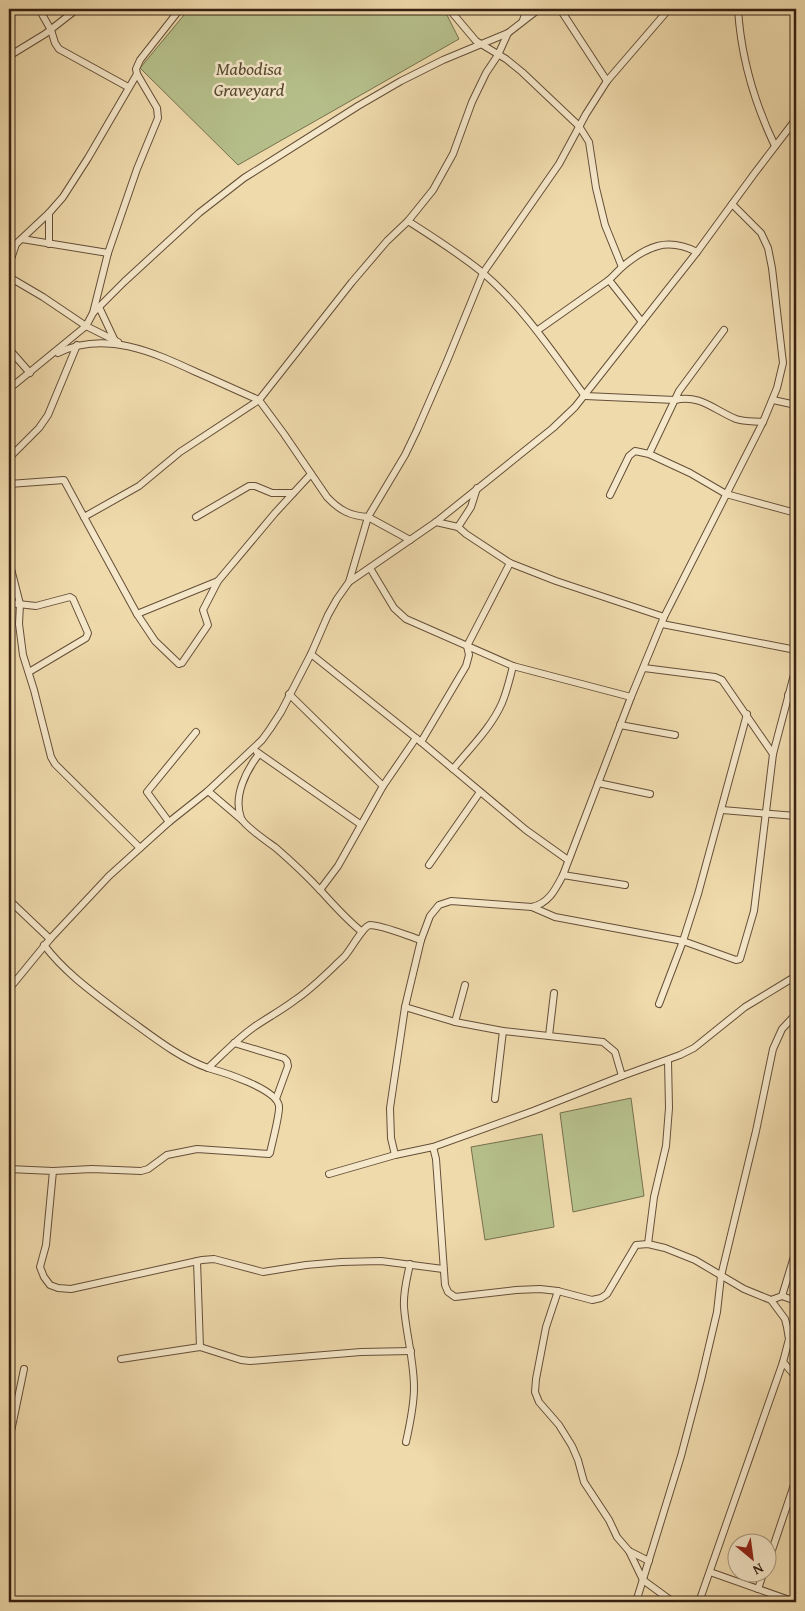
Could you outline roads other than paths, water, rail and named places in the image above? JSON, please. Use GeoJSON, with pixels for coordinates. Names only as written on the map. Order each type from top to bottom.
{"type":"FeatureCollection","features":[{"type":"Feature","properties":{"kind":"street"},"geometry":{"type":"LineString","coordinates":[[39,9],[51,30],[55,43],[61,51],[128,87]]}},
{"type":"Feature","properties":{"kind":"street"},"geometry":{"type":"LineString","coordinates":[[9,56],[51,30],[77,9]]}},
{"type":"Feature","properties":{"kind":"street"},"geometry":{"type":"LineString","coordinates":[[93,314],[108,253],[137,169],[158,118],[157,108],[136,69],[140,60],[180,9]]}},
{"type":"Feature","properties":{"kind":"street"},"geometry":{"type":"LineString","coordinates":[[449,9],[470,35],[522,72],[580,126],[589,142],[593,156],[596,188],[605,225],[622,267]]}},
{"type":"Feature","properties":{"kind":"street"},"geometry":{"type":"LineString","coordinates":[[523,20],[527,9]]}},
{"type":"Feature","properties":{"kind":"street"},"geometry":{"type":"LineString","coordinates":[[9,389],[86,326],[99,307],[194,216],[244,178],[350,111],[402,81],[443,60],[508,33],[539,9]]}},
{"type":"Feature","properties":{"kind":"street"},"geometry":{"type":"LineString","coordinates":[[560,9],[607,82]]}},
{"type":"Feature","properties":{"kind":"street"},"geometry":{"type":"LineString","coordinates":[[9,989],[44,945],[109,876],[169,822],[208,791],[253,749],[270,729],[311,654],[328,615],[349,582],[368,517],[405,455],[417,430],[448,361],[483,273],[558,164],[607,82],[669,9]]}},
{"type":"Feature","properties":{"kind":"street"},"geometry":{"type":"LineString","coordinates":[[738,9],[746,71],[759,111],[775,146]]}},
{"type":"Feature","properties":{"kind":"street"},"geometry":{"type":"LineString","coordinates":[[84,516],[139,486],[180,452],[258,400],[352,282],[387,241],[408,221],[433,190],[453,154],[472,102],[508,33]]}},
{"type":"Feature","properties":{"kind":"street"},"geometry":{"type":"LineString","coordinates":[[9,250],[49,213],[63,197],[137,74]]}},
{"type":"Feature","properties":{"kind":"street"},"geometry":{"type":"LineString","coordinates":[[349,582],[436,522],[553,428],[585,396],[697,252],[796,119]]}},
{"type":"Feature","properties":{"kind":"street"},"geometry":{"type":"LineString","coordinates":[[532,908],[542,904],[550,897],[563,875],[620,725],[663,620],[763,422],[772,400],[782,363],[772,268],[768,248],[761,233],[732,204]]}},
{"type":"Feature","properties":{"kind":"street"},"geometry":{"type":"LineString","coordinates":[[49,213],[49,244]]}},
{"type":"Feature","properties":{"kind":"street"},"geometry":{"type":"LineString","coordinates":[[408,221],[483,273],[538,330],[585,396]]}},
{"type":"Feature","properties":{"kind":"street"},"geometry":{"type":"LineString","coordinates":[[19,242],[49,244],[108,253]]}},
{"type":"Feature","properties":{"kind":"street"},"geometry":{"type":"LineString","coordinates":[[9,264],[19,242]]}},
{"type":"Feature","properties":{"kind":"street"},"geometry":{"type":"LineString","coordinates":[[538,330],[609,280],[622,267],[641,253],[670,243],[697,252]]}},
{"type":"Feature","properties":{"kind":"street"},"geometry":{"type":"LineString","coordinates":[[9,277],[86,326],[118,343],[172,360],[258,400],[284,434],[318,487],[334,505],[350,515],[368,517],[410,540]]}},
{"type":"Feature","properties":{"kind":"street"},"geometry":{"type":"LineString","coordinates":[[609,280],[642,322]]}},
{"type":"Feature","properties":{"kind":"street"},"geometry":{"type":"LineString","coordinates":[[99,307],[118,343]]}},
{"type":"Feature","properties":{"kind":"street"},"geometry":{"type":"LineString","coordinates":[[649,454],[675,400],[689,377],[724,330]]}},
{"type":"Feature","properties":{"kind":"street"},"geometry":{"type":"LineString","coordinates":[[45,360],[77,345],[102,342],[118,343]]}},
{"type":"Feature","properties":{"kind":"street"},"geometry":{"type":"LineString","coordinates":[[9,458],[39,428],[48,414],[77,345]]}},
{"type":"Feature","properties":{"kind":"street"},"geometry":{"type":"LineString","coordinates":[[9,349],[30,373]]}},
{"type":"Feature","properties":{"kind":"street"},"geometry":{"type":"LineString","coordinates":[[585,396],[675,400],[693,398],[737,419],[763,422]]}},
{"type":"Feature","properties":{"kind":"street"},"geometry":{"type":"LineString","coordinates":[[772,400],[796,405]]}},
{"type":"Feature","properties":{"kind":"street"},"geometry":{"type":"LineString","coordinates":[[610,495],[629,456],[635,451],[649,454],[690,473],[726,494],[796,513]]}},
{"type":"Feature","properties":{"kind":"street"},"geometry":{"type":"LineString","coordinates":[[9,484],[64,480],[137,614],[155,640],[179,664],[182,663],[208,625],[203,610],[218,581],[311,474]]}},
{"type":"Feature","properties":{"kind":"street"},"geometry":{"type":"LineString","coordinates":[[196,517],[249,486],[278,494],[293,493]]}},
{"type":"Feature","properties":{"kind":"street"},"geometry":{"type":"LineString","coordinates":[[458,527],[471,506],[477,488]]}},
{"type":"Feature","properties":{"kind":"street"},"geometry":{"type":"LineString","coordinates":[[436,522],[458,527],[510,563],[663,620],[796,650]]}},
{"type":"Feature","properties":{"kind":"street"},"geometry":{"type":"LineString","coordinates":[[9,561],[20,604],[20,639],[23,655],[48,750],[55,764],[140,848]]}},
{"type":"Feature","properties":{"kind":"street"},"geometry":{"type":"LineString","coordinates":[[320,890],[338,866],[383,786],[419,740],[466,666],[469,655],[467,646],[510,563]]}},
{"type":"Feature","properties":{"kind":"street"},"geometry":{"type":"LineString","coordinates":[[370,568],[394,608],[403,618],[513,666],[631,697]]}},
{"type":"Feature","properties":{"kind":"street"},"geometry":{"type":"LineString","coordinates":[[137,614],[218,581]]}},
{"type":"Feature","properties":{"kind":"street"},"geometry":{"type":"LineString","coordinates":[[9,603],[36,606],[70,597],[73,599],[88,633],[86,638],[29,672]]}},
{"type":"Feature","properties":{"kind":"street"},"geometry":{"type":"LineString","coordinates":[[311,654],[419,740],[526,830],[568,860]]}},
{"type":"Feature","properties":{"kind":"street"},"geometry":{"type":"LineString","coordinates":[[453,769],[486,729],[497,712],[505,694],[513,666]]}},
{"type":"Feature","properties":{"kind":"street"},"geometry":{"type":"LineString","coordinates":[[395,1155],[391,1138],[390,1108],[405,1007],[421,940],[434,910],[444,902],[532,908],[555,917],[683,941],[736,960],[740,959],[754,911],[773,754],[796,667]]}},
{"type":"Feature","properties":{"kind":"street"},"geometry":{"type":"LineString","coordinates":[[644,668],[718,677],[725,682],[773,754]]}},
{"type":"Feature","properties":{"kind":"street"},"geometry":{"type":"LineString","coordinates":[[289,694],[383,786]]}},
{"type":"Feature","properties":{"kind":"street"},"geometry":{"type":"LineString","coordinates":[[788,695],[796,696]]}},
{"type":"Feature","properties":{"kind":"street"},"geometry":{"type":"LineString","coordinates":[[659,1004],[683,941],[698,894],[747,714]]}},
{"type":"Feature","properties":{"kind":"street"},"geometry":{"type":"LineString","coordinates":[[620,725],[675,735]]}},
{"type":"Feature","properties":{"kind":"street"},"geometry":{"type":"LineString","coordinates":[[169,822],[147,792],[196,732]]}},
{"type":"Feature","properties":{"kind":"street"},"geometry":{"type":"LineString","coordinates":[[253,749],[360,824]]}},
{"type":"Feature","properties":{"kind":"street"},"geometry":{"type":"LineString","coordinates":[[242,820],[240,809],[241,788],[249,768],[259,754]]}},
{"type":"Feature","properties":{"kind":"street"},"geometry":{"type":"LineString","coordinates":[[598,783],[650,794]]}},
{"type":"Feature","properties":{"kind":"street"},"geometry":{"type":"LineString","coordinates":[[208,791],[286,857],[348,921],[361,931]]}},
{"type":"Feature","properties":{"kind":"street"},"geometry":{"type":"LineString","coordinates":[[429,865],[480,792]]}},
{"type":"Feature","properties":{"kind":"street"},"geometry":{"type":"LineString","coordinates":[[722,810],[796,816]]}},
{"type":"Feature","properties":{"kind":"street"},"geometry":{"type":"LineString","coordinates":[[563,875],[625,884]]}},
{"type":"Feature","properties":{"kind":"street"},"geometry":{"type":"LineString","coordinates":[[9,900],[50,939]]}},
{"type":"Feature","properties":{"kind":"street"},"geometry":{"type":"LineString","coordinates":[[208,1068],[234,1043],[297,1000],[348,953],[361,931],[369,925],[421,940]]}},
{"type":"Feature","properties":{"kind":"street"},"geometry":{"type":"LineString","coordinates":[[9,1169],[53,1171],[92,1169],[141,1172],[167,1155],[197,1149],[269,1154],[279,1106],[276,1098],[247,1081],[194,1063],[168,1048],[75,979],[44,945]]}},
{"type":"Feature","properties":{"kind":"street"},"geometry":{"type":"LineString","coordinates":[[329,1174],[395,1155],[433,1147],[668,1060],[694,1048],[745,1007],[796,976]]}},
{"type":"Feature","properties":{"kind":"street"},"geometry":{"type":"LineString","coordinates":[[455,1022],[465,985]]}},
{"type":"Feature","properties":{"kind":"street"},"geometry":{"type":"LineString","coordinates":[[548,1036],[554,994]]}},
{"type":"Feature","properties":{"kind":"street"},"geometry":{"type":"LineString","coordinates":[[405,1007],[455,1022],[503,1031],[603,1042],[615,1052],[622,1076]]}},
{"type":"Feature","properties":{"kind":"street"},"geometry":{"type":"LineString","coordinates":[[636,1602],[702,1380],[717,1312],[721,1276],[756,1131],[773,1049],[782,1029],[796,1014]]}},
{"type":"Feature","properties":{"kind":"street"},"geometry":{"type":"LineString","coordinates":[[495,1098],[503,1031]]}},
{"type":"Feature","properties":{"kind":"street"},"geometry":{"type":"LineString","coordinates":[[234,1043],[284,1058],[287,1061],[288,1066],[276,1098]]}},
{"type":"Feature","properties":{"kind":"street"},"geometry":{"type":"LineString","coordinates":[[648,1244],[654,1197],[666,1146],[669,1108],[668,1060]]}},
{"type":"Feature","properties":{"kind":"street"},"geometry":{"type":"LineString","coordinates":[[433,1147],[436,1159],[443,1269],[448,1292],[455,1297],[540,1289],[558,1291],[592,1300],[601,1298],[607,1294],[636,1245],[648,1244],[665,1248],[695,1260],[744,1289],[771,1300],[784,1319],[789,1339],[783,1362],[699,1602]]}},
{"type":"Feature","properties":{"kind":"street"},"geometry":{"type":"LineString","coordinates":[[53,1171],[46,1245],[40,1267],[50,1285],[58,1288],[70,1289],[197,1261],[214,1259],[263,1272],[341,1262],[381,1262],[443,1269]]}},
{"type":"Feature","properties":{"kind":"street"},"geometry":{"type":"LineString","coordinates":[[782,1296],[796,1250]]}},
{"type":"Feature","properties":{"kind":"street"},"geometry":{"type":"LineString","coordinates":[[197,1261],[200,1347]]}},
{"type":"Feature","properties":{"kind":"street"},"geometry":{"type":"LineString","coordinates":[[406,1442],[414,1388],[404,1305],[405,1286],[410,1264]]}},
{"type":"Feature","properties":{"kind":"street"},"geometry":{"type":"LineString","coordinates":[[558,1291],[546,1327],[535,1392],[539,1402],[559,1425],[572,1446],[584,1482],[609,1520],[617,1537],[629,1551],[643,1580],[673,1602]]}},
{"type":"Feature","properties":{"kind":"street"},"geometry":{"type":"LineString","coordinates":[[771,1300],[782,1296],[796,1301]]}},
{"type":"Feature","properties":{"kind":"street"},"geometry":{"type":"LineString","coordinates":[[121,1359],[200,1347],[250,1361],[361,1352],[411,1351]]}},
{"type":"Feature","properties":{"kind":"street"},"geometry":{"type":"LineString","coordinates":[[783,1362],[796,1377]]}},
{"type":"Feature","properties":{"kind":"street"},"geometry":{"type":"LineString","coordinates":[[9,1441],[24,1369]]}},
{"type":"Feature","properties":{"kind":"street"},"geometry":{"type":"LineString","coordinates":[[777,1534],[796,1479]]}},
{"type":"Feature","properties":{"kind":"street"},"geometry":{"type":"LineString","coordinates":[[629,1551],[649,1561]]}},
{"type":"Feature","properties":{"kind":"street"},"geometry":{"type":"LineString","coordinates":[[710,1572],[795,1602]]}},
{"type":"Feature","properties":{"kind":"street"},"geometry":{"type":"LineString","coordinates":[[758,1589],[760,1584]]}},
{"type":"Feature","properties":{"kind":"park label","name":"Mabodisa Graveyard"},"geometry":{"type":"Point","coordinates":[249,78]}}]}
